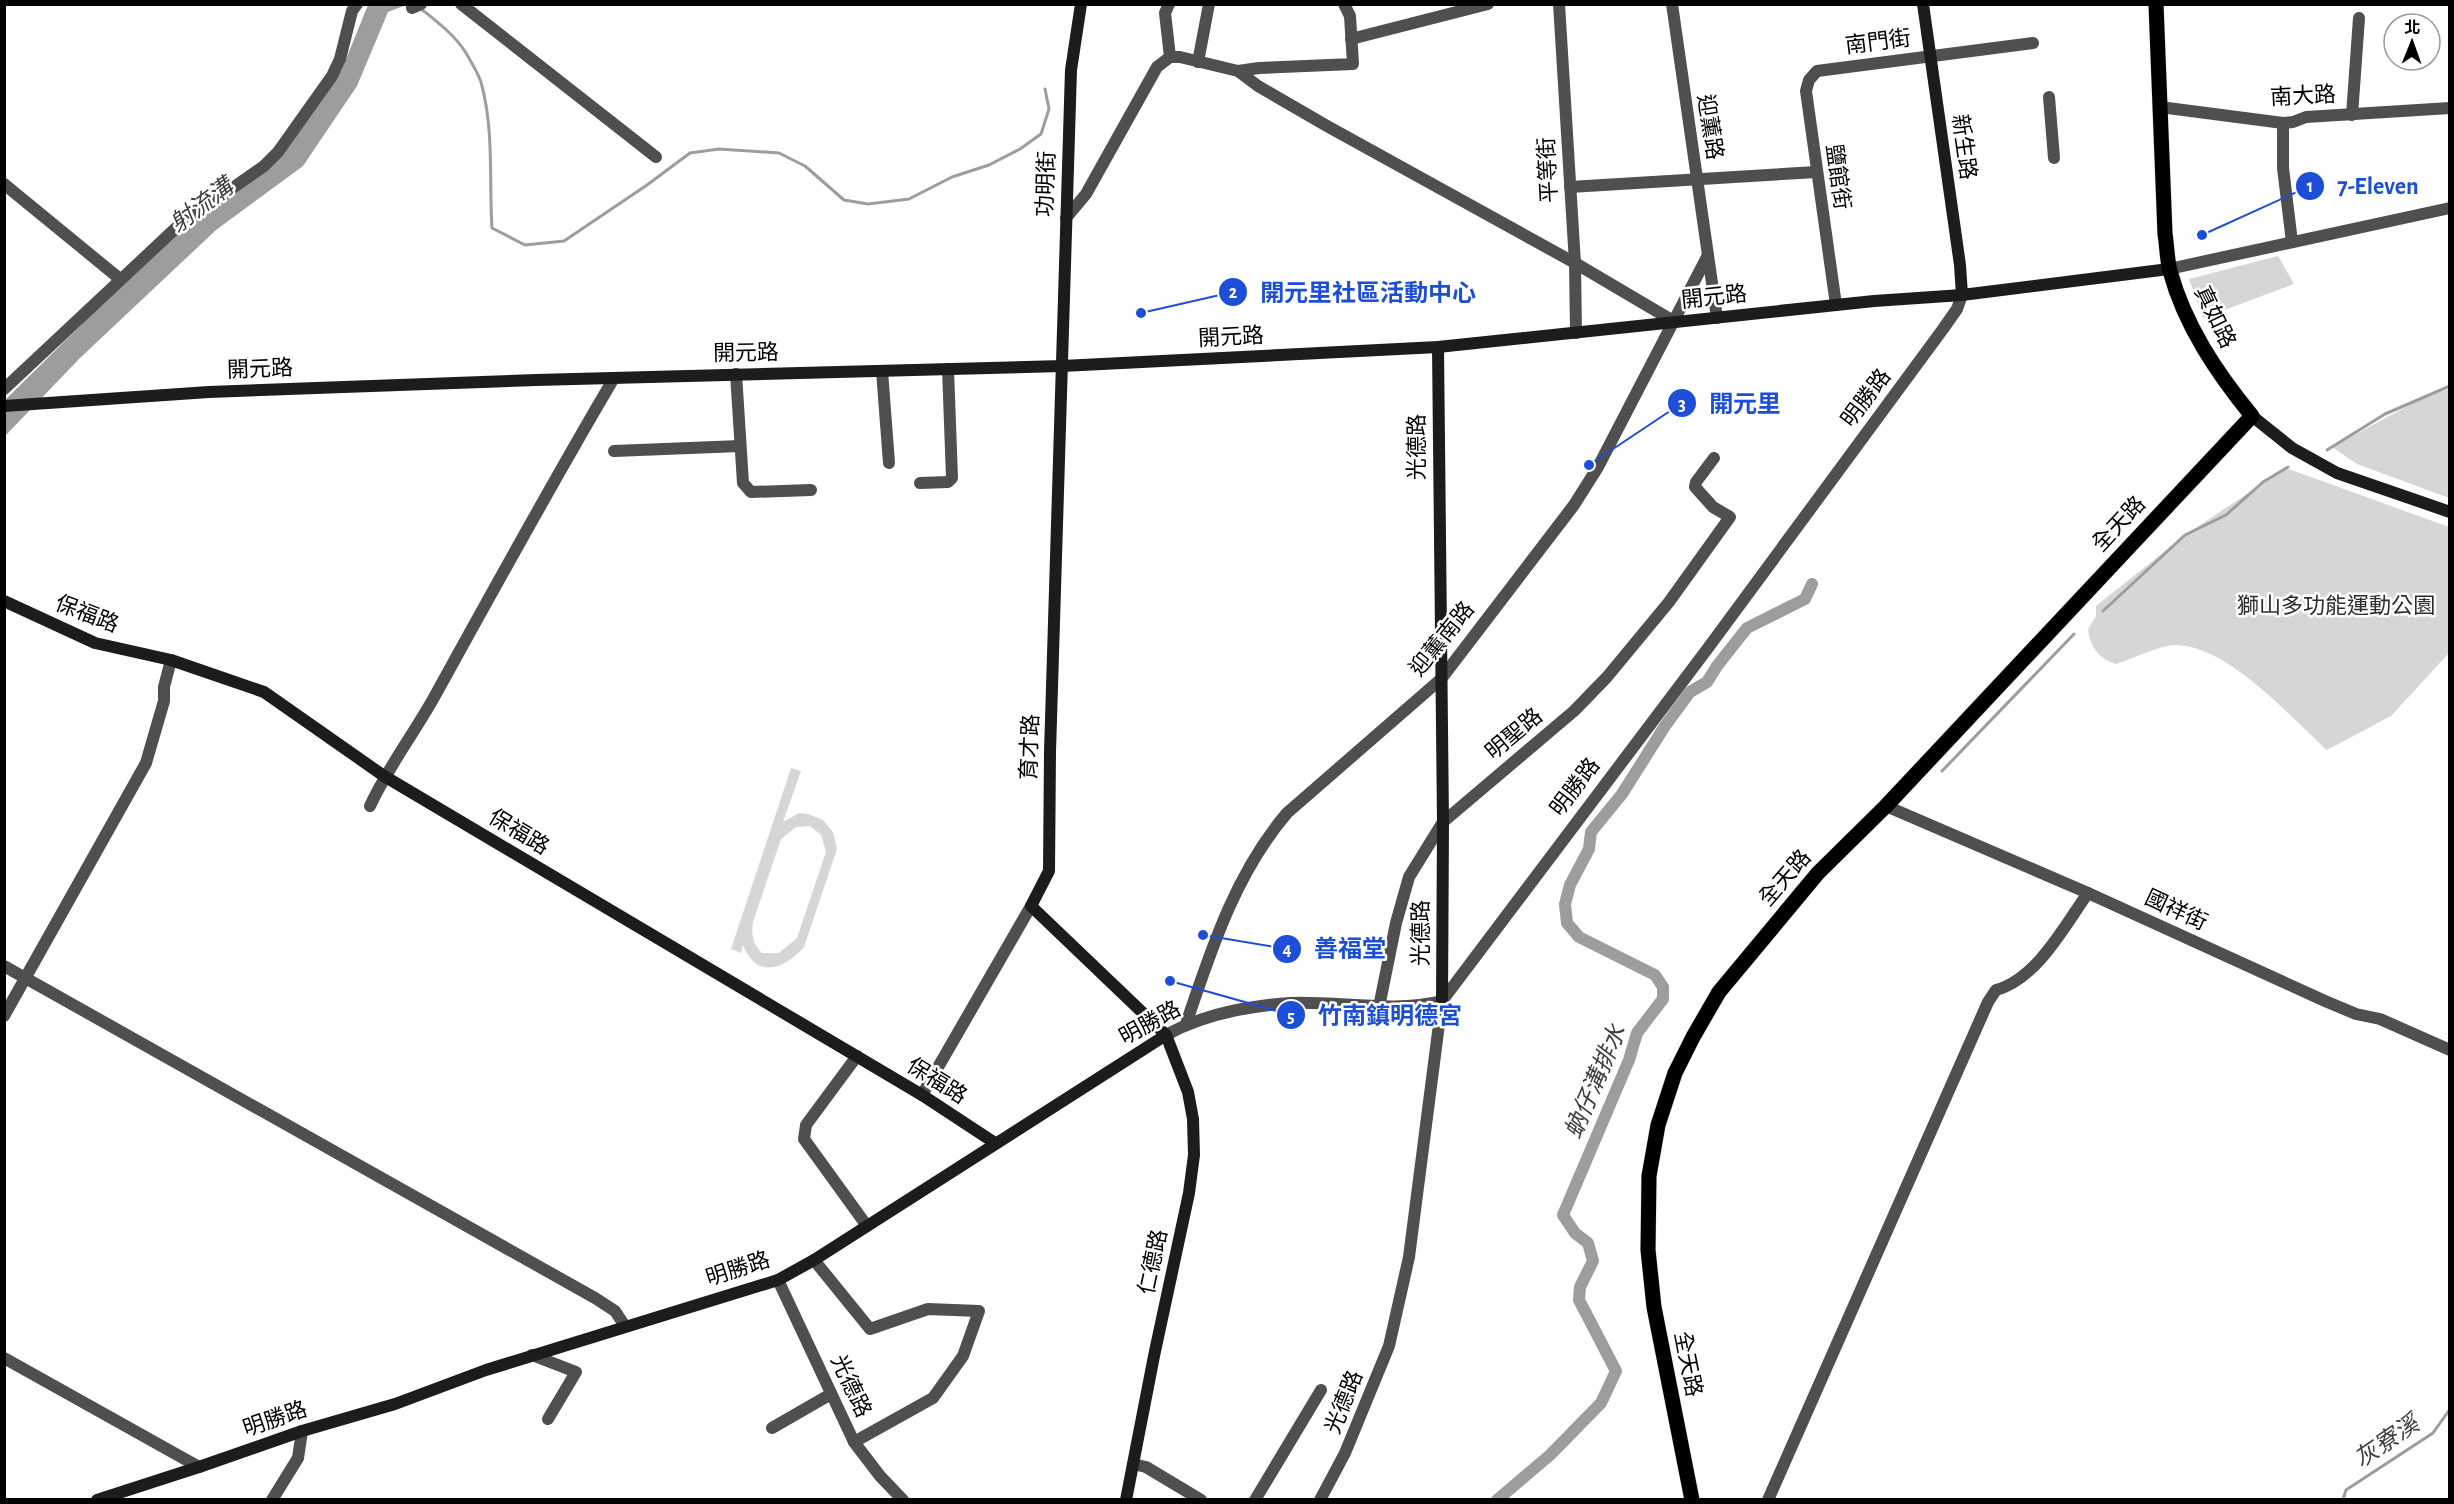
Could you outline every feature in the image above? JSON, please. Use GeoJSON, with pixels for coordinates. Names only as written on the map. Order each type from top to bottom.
{"type":"FeatureCollection","features":[{"type":"Feature","properties":{"kind":"main road","name":"真如路"},"geometry":{"type":"LineString","coordinates":[[2156,4],[2165,234],[2169,269],[2204,351],[2252,416]]}},
{"type":"Feature","properties":{"kind":"main road","name":"全天路"},"geometry":{"type":"LineString","coordinates":[[1692,1500],[1654,1307],[1648,1250],[1649,1176],[1658,1125],[1675,1073],[1719,992],[1818,873],[1886,806],[2252,416]]}},
{"type":"Feature","properties":{"kind":"street"},"geometry":{"type":"LineString","coordinates":[[4,388],[177,227],[264,166],[278,152],[332,76],[340,59],[352,11],[357,4]]}},
{"type":"Feature","properties":{"kind":"street"},"geometry":{"type":"LineString","coordinates":[[461,4],[656,157]]}},
{"type":"Feature","properties":{"kind":"street","name":"功明街"},"geometry":{"type":"LineString","coordinates":[[1062,366],[1071,70],[1081,4]]}},
{"type":"Feature","properties":{"kind":"street"},"geometry":{"type":"LineString","coordinates":[[1169,4],[1166,13],[1170,57]]}},
{"type":"Feature","properties":{"kind":"street"},"geometry":{"type":"LineString","coordinates":[[1198,62],[1209,4]]}},
{"type":"Feature","properties":{"kind":"street"},"geometry":{"type":"LineString","coordinates":[[1066,218],[1086,194],[1157,67],[1170,57],[1238,71],[1353,64],[1350,16],[1344,4]]}},
{"type":"Feature","properties":{"kind":"street"},"geometry":{"type":"LineString","coordinates":[[1351,39],[1488,4]]}},
{"type":"Feature","properties":{"kind":"street","name":"平等街"},"geometry":{"type":"LineString","coordinates":[[1559,4],[1575,263],[1576,333]]}},
{"type":"Feature","properties":{"kind":"street","name":"迎薰路"},"geometry":{"type":"LineString","coordinates":[[1672,4],[1716,318]]}},
{"type":"Feature","properties":{"kind":"street","name":"新生路"},"geometry":{"type":"LineString","coordinates":[[1923,4],[1960,265],[1962,295]]}},
{"type":"Feature","properties":{"kind":"street"},"geometry":{"type":"LineString","coordinates":[[2352,115],[2359,18]]}},
{"type":"Feature","properties":{"kind":"street","name":"南門街"},"geometry":{"type":"LineString","coordinates":[[1832,69],[2033,43]]}},
{"type":"Feature","properties":{"kind":"street","name":"鹽館街"},"geometry":{"type":"LineString","coordinates":[[1832,69],[1817,71],[1809,80],[1806,91],[1836,305]]}},
{"type":"Feature","properties":{"kind":"street"},"geometry":{"type":"LineString","coordinates":[[1238,71],[1258,86],[1326,126],[1575,263],[1675,322]]}},
{"type":"Feature","properties":{"kind":"street"},"geometry":{"type":"LineString","coordinates":[[2049,97],[2054,158]]}},
{"type":"Feature","properties":{"kind":"street","name":"南大路"},"geometry":{"type":"LineString","coordinates":[[2160,107],[2283,123],[2306,117],[2450,108]]}},
{"type":"Feature","properties":{"kind":"street"},"geometry":{"type":"LineString","coordinates":[[2283,123],[2283,168],[2292,242]]}},
{"type":"Feature","properties":{"kind":"street"},"geometry":{"type":"LineString","coordinates":[[1570,187],[1816,172]]}},
{"type":"Feature","properties":{"kind":"street"},"geometry":{"type":"LineString","coordinates":[[4,184],[120,279]]}},
{"type":"Feature","properties":{"kind":"street","name":"開元路"},"geometry":{"type":"LineString","coordinates":[[4,406],[209,392],[736,374],[1062,366],[1438,347],[1836,305],[1962,295],[2169,269],[2450,208]]}},
{"type":"Feature","properties":{"kind":"street","name":"迎薰南路"},"geometry":{"type":"LineString","coordinates":[[1186,1024],[1217,931],[1242,880],[1270,832],[1287,813],[1441,679],[1574,505],[1598,467],[1708,255]]}},
{"type":"Feature","properties":{"kind":"street","name":"明勝路"},"geometry":{"type":"LineString","coordinates":[[97,1500],[302,1431],[395,1404],[532,1355],[778,1280],[814,1260],[995,1143],[1186,1024],[1221,1015],[1291,1003],[1379,1007],[1426,1005],[1442,1001],[1936,338],[1957,309],[1962,295]]}},
{"type":"Feature","properties":{"kind":"street","name":"光德路"},"geometry":{"type":"LineString","coordinates":[[1320,1500],[1345,1453],[1389,1346],[1409,1257],[1442,1001],[1443,822],[1438,347]]}},
{"type":"Feature","properties":{"kind":"street","name":"育才路"},"geometry":{"type":"LineString","coordinates":[[922,1095],[1049,871],[1050,752],[1062,366]]}},
{"type":"Feature","properties":{"kind":"street"},"geometry":{"type":"LineString","coordinates":[[920,483],[948,482],[952,478],[948,369]]}},
{"type":"Feature","properties":{"kind":"street"},"geometry":{"type":"LineString","coordinates":[[882,371],[889,463]]}},
{"type":"Feature","properties":{"kind":"street"},"geometry":{"type":"LineString","coordinates":[[736,374],[743,483],[751,492],[811,490]]}},
{"type":"Feature","properties":{"kind":"street"},"geometry":{"type":"LineString","coordinates":[[370,806],[384,776],[435,696],[550,488],[614,378]]}},
{"type":"Feature","properties":{"kind":"street","name":"真如路"},"geometry":{"type":"LineString","coordinates":[[2252,416],[2292,448],[2337,473],[2450,512]]}},
{"type":"Feature","properties":{"kind":"street"},"geometry":{"type":"LineString","coordinates":[[614,451],[740,446]]}},
{"type":"Feature","properties":{"kind":"street","name":"明聖路"},"geometry":{"type":"LineString","coordinates":[[1379,1007],[1396,923],[1409,877],[1443,822],[1574,711],[1607,677],[1669,602],[1730,517],[1713,507],[1695,487],[1696,482],[1714,458]]}},
{"type":"Feature","properties":{"kind":"street","name":"保福路"},"geometry":{"type":"LineString","coordinates":[[4,601],[95,643],[171,660],[264,692],[384,776],[922,1095],[995,1143]]}},
{"type":"Feature","properties":{"kind":"street"},"geometry":{"type":"LineString","coordinates":[[4,1016],[146,763],[164,701],[164,687],[171,660]]}},
{"type":"Feature","properties":{"kind":"street","name":"國祥街"},"geometry":{"type":"LineString","coordinates":[[1886,806],[2088,893],[2355,1014],[2380,1019],[2450,1050]]}},
{"type":"Feature","properties":{"kind":"street"},"geometry":{"type":"LineString","coordinates":[[1768,1500],[1988,1002],[1996,990],[2008,987],[2043,957],[2088,893]]}},
{"type":"Feature","properties":{"kind":"street"},"geometry":{"type":"LineString","coordinates":[[1031,906],[1166,1035]]}},
{"type":"Feature","properties":{"kind":"street"},"geometry":{"type":"LineString","coordinates":[[4,966],[595,1298],[615,1311],[625,1326]]}},
{"type":"Feature","properties":{"kind":"street","name":"仁德路"},"geometry":{"type":"LineString","coordinates":[[1126,1500],[1187,1202],[1194,1155],[1193,1119],[1188,1092],[1166,1035]]}},
{"type":"Feature","properties":{"kind":"street"},"geometry":{"type":"LineString","coordinates":[[856,1056],[806,1125],[804,1139],[867,1226]]}},
{"type":"Feature","properties":{"kind":"street"},"geometry":{"type":"LineString","coordinates":[[814,1260],[870,1329],[928,1309],[979,1311],[963,1356],[933,1398],[854,1442]]}},
{"type":"Feature","properties":{"kind":"street","name":"光德路"},"geometry":{"type":"LineString","coordinates":[[778,1280],[854,1442],[880,1476],[903,1500]]}},
{"type":"Feature","properties":{"kind":"street"},"geometry":{"type":"LineString","coordinates":[[532,1355],[576,1372],[548,1419]]}},
{"type":"Feature","properties":{"kind":"street"},"geometry":{"type":"LineString","coordinates":[[4,1358],[199,1467]]}},
{"type":"Feature","properties":{"kind":"street"},"geometry":{"type":"LineString","coordinates":[[1255,1500],[1321,1390]]}},
{"type":"Feature","properties":{"kind":"street"},"geometry":{"type":"LineString","coordinates":[[772,1428],[831,1394]]}},
{"type":"Feature","properties":{"kind":"street"},"geometry":{"type":"LineString","coordinates":[[272,1500],[298,1458],[302,1431]]}},
{"type":"Feature","properties":{"kind":"street"},"geometry":{"type":"LineString","coordinates":[[1133,1464],[1146,1467],[1201,1500]]}},
{"type":"Feature","properties":{"kind":"green space"},"geometry":{"type":"Polygon","coordinates":[[[2278,256],[2294,284],[2203,318],[2189,279],[2278,256]]]}},
{"type":"Feature","properties":{"kind":"green space"},"geometry":{"type":"Polygon","coordinates":[[[2449,389],[2449,498],[2357,464],[2332,447],[2415,402],[2449,389]]]}},
{"type":"Feature","properties":{"kind":"green space","name":"獅山多功能運動公園"},"geometry":{"type":"Polygon","coordinates":[[[2286,468],[2449,527],[2449,653],[2391,716],[2327,750],[2256,684],[2215,656],[2194,648],[2174,645],[2116,664],[2105,659],[2096,651],[2088,629],[2096,616],[2096,606],[2185,535],[2286,468]]]}},
{"type":"Feature","properties":{"kind":"green space"},"geometry":{"type":"Polygon","coordinates":[[[791,768],[801,771],[783,822],[799,813],[823,820],[833,832],[837,849],[804,947],[788,961],[771,967],[763,967],[755,963],[743,945],[741,953],[731,949],[791,768]],[[810,826],[796,827],[781,839],[753,922],[753,939],[762,953],[779,953],[797,938],[826,852],[821,835],[810,826]]]}},
{"type":"Feature","properties":{"kind":"shaded area"},"geometry":{"type":"Polygon","coordinates":[[[368,5],[406,5],[388,12],[357,86],[303,166],[216,230],[80,358],[5,436],[5,400],[151,256],[196,219],[277,160],[342,69],[368,5]]]}},
{"type":"Feature","properties":{"kind":"waterway"},"geometry":{"type":"LineString","coordinates":[[420,8],[456,40],[479,77],[488,121],[492,228],[525,245],[564,241],[690,153],[719,149],[779,153],[805,166],[844,200],[868,204],[909,199],[952,177],[989,165],[1020,149],[1041,134],[1049,109],[1045,89]]}},
{"type":"Feature","properties":{"kind":"waterway"},"geometry":{"type":"LineString","coordinates":[[2327,450],[2385,414],[2450,386]]}},
{"type":"Feature","properties":{"kind":"waterway"},"geometry":{"type":"LineString","coordinates":[[2103,611],[2185,535],[2226,515],[2263,482],[2288,467]]}},
{"type":"Feature","properties":{"kind":"waterway","name":"蚋仔溝排水"},"geometry":{"type":"LineString","coordinates":[[1497,1500],[1550,1455],[1601,1403],[1616,1371],[1579,1300],[1580,1287],[1593,1261],[1588,1243],[1575,1233],[1563,1215],[1629,1060],[1637,1033],[1663,999],[1663,987],[1655,975],[1579,937],[1567,923],[1565,904],[1570,885],[1589,849],[1591,832],[1622,794],[1665,726],[1690,692],[1707,682],[1747,628],[1805,599],[1812,584]]}},
{"type":"Feature","properties":{"kind":"waterway"},"geometry":{"type":"LineString","coordinates":[[1942,771],[2074,634]]}},
{"type":"Feature","properties":{"kind":"waterway","name":"灰寮溪"},"geometry":{"type":"LineString","coordinates":[[2343,1500],[2346,1490],[2433,1433],[2450,1409]]}},
{"type":"Feature","properties":{"kind":"place","name":"7-Eleven"},"geometry":{"type":"Point","coordinates":[2202,235]}},
{"type":"Feature","properties":{"kind":"place","name":"開元里社區活動中心"},"geometry":{"type":"Point","coordinates":[1141,313]}},
{"type":"Feature","properties":{"kind":"place","name":"開元里"},"geometry":{"type":"Point","coordinates":[1589,465]}},
{"type":"Feature","properties":{"kind":"place","name":"善福堂"},"geometry":{"type":"Point","coordinates":[1203,935]}},
{"type":"Feature","properties":{"kind":"place","name":"竹南鎮明德宮"},"geometry":{"type":"Point","coordinates":[1170,981]}},
{"type":"Feature","properties":{"kind":"water label","name":"射流溝"},"geometry":{"type":"Point","coordinates":[202,206]}}]}
